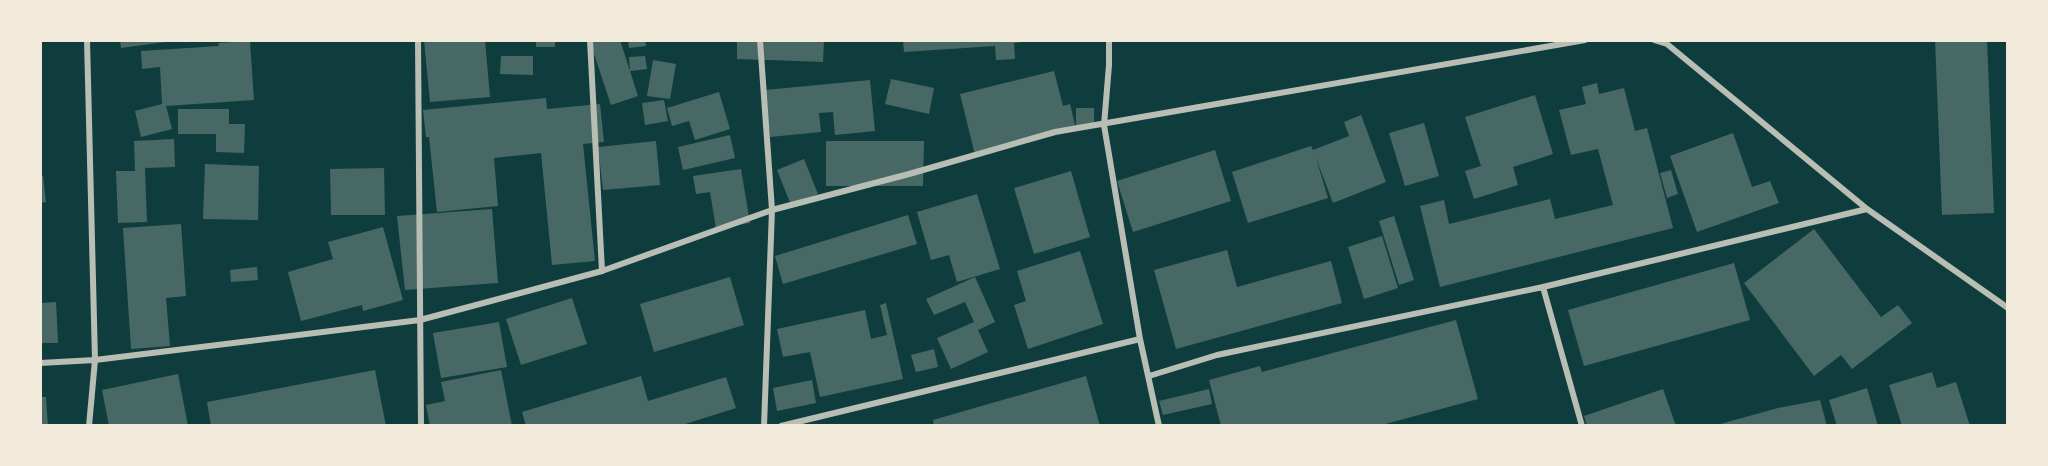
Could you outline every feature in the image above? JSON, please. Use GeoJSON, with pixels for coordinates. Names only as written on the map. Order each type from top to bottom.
{"type":"FeatureCollection","features":[{"type":"Feature","properties":{"kind":"street"},"geometry":{"type":"LineString","coordinates":[[87,40],[94,360],[89,426]]}},
{"type":"Feature","properties":{"kind":"street"},"geometry":{"type":"LineString","coordinates":[[418,40],[421,426]]}},
{"type":"Feature","properties":{"kind":"street"},"geometry":{"type":"LineString","coordinates":[[590,40],[602,271]]}},
{"type":"Feature","properties":{"kind":"street"},"geometry":{"type":"LineString","coordinates":[[760,40],[771,210],[764,426]]}},
{"type":"Feature","properties":{"kind":"street"},"geometry":{"type":"LineString","coordinates":[[1109,40],[1104,125],[1140,339],[1159,426]]}},
{"type":"Feature","properties":{"kind":"street"},"geometry":{"type":"LineString","coordinates":[[40,363],[94,360],[420,320],[602,271],[771,210],[909,174],[1055,132],[1585,40]]}},
{"type":"Feature","properties":{"kind":"street"},"geometry":{"type":"LineString","coordinates":[[1654,40],[1667,44],[1867,209],[2007,308]]}},
{"type":"Feature","properties":{"kind":"street"},"geometry":{"type":"LineString","coordinates":[[1149,376],[1217,355],[1543,287],[1867,209]]}},
{"type":"Feature","properties":{"kind":"street"},"geometry":{"type":"LineString","coordinates":[[1543,287],[1582,426]]}},
{"type":"Feature","properties":{"kind":"street"},"geometry":{"type":"LineString","coordinates":[[781,426],[1140,339]]}},
{"type":"Feature","properties":{"kind":"building"},"geometry":{"type":"Polygon","coordinates":[[[120,40],[165,40],[165,42],[121,48],[120,40]]]}},
{"type":"Feature","properties":{"kind":"building"},"geometry":{"type":"Polygon","coordinates":[[[424,40],[485,40],[490,97],[430,102],[424,40]]]}},
{"type":"Feature","properties":{"kind":"building"},"geometry":{"type":"Polygon","coordinates":[[[536,40],[555,40],[555,47],[536,47],[536,40]]]}},
{"type":"Feature","properties":{"kind":"building"},"geometry":{"type":"Polygon","coordinates":[[[620,40],[638,96],[611,105],[590,42],[620,40]]]}},
{"type":"Feature","properties":{"kind":"building"},"geometry":{"type":"Polygon","coordinates":[[[628,40],[645,40],[646,46],[629,48],[628,40]]]}},
{"type":"Feature","properties":{"kind":"building"},"geometry":{"type":"Polygon","coordinates":[[[737,40],[824,40],[823,62],[737,59],[737,40]]]}},
{"type":"Feature","properties":{"kind":"building"},"geometry":{"type":"Polygon","coordinates":[[[903,40],[1021,40],[1021,42],[1014,43],[1015,59],[996,60],[995,46],[904,52],[903,40]]]}},
{"type":"Feature","properties":{"kind":"building"},"geometry":{"type":"Polygon","coordinates":[[[1935,40],[1987,40],[1994,213],[1942,215],[1935,40]]]}},
{"type":"Feature","properties":{"kind":"building"},"geometry":{"type":"Polygon","coordinates":[[[250,41],[254,100],[166,106],[172,129],[141,137],[135,111],[162,104],[160,67],[142,69],[141,51],[219,46],[218,43],[250,41]]]}},
{"type":"Feature","properties":{"kind":"building"},"geometry":{"type":"Polygon","coordinates":[[[501,56],[533,56],[533,75],[500,74],[501,56]]]}},
{"type":"Feature","properties":{"kind":"building"},"geometry":{"type":"Polygon","coordinates":[[[645,56],[647,69],[630,71],[629,57],[645,56]]]}},
{"type":"Feature","properties":{"kind":"building"},"geometry":{"type":"Polygon","coordinates":[[[653,60],[676,64],[670,99],[647,96],[653,60]]]}},
{"type":"Feature","properties":{"kind":"building"},"geometry":{"type":"Polygon","coordinates":[[[1054,71],[1063,106],[1070,104],[1076,129],[975,155],[960,94],[1054,71]]]}},
{"type":"Feature","properties":{"kind":"building"},"geometry":{"type":"Polygon","coordinates":[[[891,79],[934,88],[929,114],[885,104],[891,79]]]}},
{"type":"Feature","properties":{"kind":"building"},"geometry":{"type":"Polygon","coordinates":[[[870,80],[875,131],[835,135],[833,112],[819,113],[821,132],[770,137],[765,90],[870,80]]]}},
{"type":"Feature","properties":{"kind":"building"},"geometry":{"type":"Polygon","coordinates":[[[1597,83],[1599,94],[1624,88],[1635,131],[1647,128],[1673,228],[1440,287],[1420,206],[1444,200],[1449,224],[1550,199],[1555,219],[1613,205],[1598,149],[1571,155],[1559,110],[1586,104],[1582,87],[1597,83]]]}},
{"type":"Feature","properties":{"kind":"building"},"geometry":{"type":"Polygon","coordinates":[[[719,92],[730,129],[695,140],[689,121],[672,126],[667,108],[719,92]]]}},
{"type":"Feature","properties":{"kind":"building"},"geometry":{"type":"Polygon","coordinates":[[[1535,95],[1553,154],[1513,167],[1518,185],[1474,199],[1465,171],[1481,166],[1465,117],[1535,95]]]}},
{"type":"Feature","properties":{"kind":"building"},"geometry":{"type":"Polygon","coordinates":[[[546,98],[547,109],[600,104],[604,142],[583,144],[595,261],[552,265],[541,153],[494,158],[498,206],[437,212],[429,137],[426,137],[423,110],[546,98]]]}},
{"type":"Feature","properties":{"kind":"building"},"geometry":{"type":"Polygon","coordinates":[[[664,100],[668,121],[645,125],[642,103],[664,100]]]}},
{"type":"Feature","properties":{"kind":"building"},"geometry":{"type":"Polygon","coordinates":[[[1076,108],[1094,108],[1094,128],[1076,128],[1076,108]]]}},
{"type":"Feature","properties":{"kind":"building"},"geometry":{"type":"Polygon","coordinates":[[[178,109],[229,109],[229,124],[245,124],[244,153],[216,152],[216,134],[178,134],[178,109]]]}},
{"type":"Feature","properties":{"kind":"building"},"geometry":{"type":"Polygon","coordinates":[[[1361,115],[1386,182],[1333,203],[1316,158],[1328,198],[1248,223],[1232,172],[1311,146],[1313,150],[1349,136],[1344,122],[1361,115]]]}},
{"type":"Feature","properties":{"kind":"building"},"geometry":{"type":"Polygon","coordinates":[[[1424,123],[1439,176],[1405,186],[1389,133],[1424,123]]]}},
{"type":"Feature","properties":{"kind":"building"},"geometry":{"type":"Polygon","coordinates":[[[1733,133],[1752,187],[1770,181],[1779,203],[1697,232],[1670,156],[1733,133]]]}},
{"type":"Feature","properties":{"kind":"building"},"geometry":{"type":"Polygon","coordinates":[[[730,135],[735,158],[683,170],[678,147],[730,135]]]}},
{"type":"Feature","properties":{"kind":"building"},"geometry":{"type":"Polygon","coordinates":[[[174,139],[175,167],[145,168],[147,222],[118,223],[116,171],[135,171],[134,141],[174,139]]]}},
{"type":"Feature","properties":{"kind":"building"},"geometry":{"type":"Polygon","coordinates":[[[656,141],[660,185],[603,190],[598,147],[656,141]]]}},
{"type":"Feature","properties":{"kind":"building"},"geometry":{"type":"Polygon","coordinates":[[[826,141],[924,141],[923,186],[826,186],[826,141]]]}},
{"type":"Feature","properties":{"kind":"building"},"geometry":{"type":"Polygon","coordinates":[[[1215,150],[1231,201],[1133,232],[1117,181],[1215,150]]]}},
{"type":"Feature","properties":{"kind":"building"},"geometry":{"type":"Polygon","coordinates":[[[804,159],[818,194],[791,205],[777,170],[804,159]]]}},
{"type":"Feature","properties":{"kind":"building"},"geometry":{"type":"Polygon","coordinates":[[[205,164],[259,166],[258,220],[203,219],[205,164]]]}},
{"type":"Feature","properties":{"kind":"building"},"geometry":{"type":"Polygon","coordinates":[[[384,168],[385,215],[331,215],[330,169],[384,168]]]}},
{"type":"Feature","properties":{"kind":"building"},"geometry":{"type":"Polygon","coordinates":[[[741,169],[750,223],[716,229],[710,192],[696,194],[693,176],[741,169]]]}},
{"type":"Feature","properties":{"kind":"building"},"geometry":{"type":"Polygon","coordinates":[[[1671,170],[1678,194],[1667,198],[1660,173],[1671,170]]]}},
{"type":"Feature","properties":{"kind":"building"},"geometry":{"type":"Polygon","coordinates":[[[1071,171],[1090,237],[1034,254],[1014,188],[1071,171]]]}},
{"type":"Feature","properties":{"kind":"building"},"geometry":{"type":"Polygon","coordinates":[[[40,176],[43,176],[46,202],[40,203],[40,176]]]}},
{"type":"Feature","properties":{"kind":"building"},"geometry":{"type":"Polygon","coordinates":[[[977,194],[1000,269],[957,282],[949,255],[931,260],[917,212],[977,194]]]}},
{"type":"Feature","properties":{"kind":"building"},"geometry":{"type":"Polygon","coordinates":[[[492,209],[498,283],[405,290],[397,216],[492,209]]]}},
{"type":"Feature","properties":{"kind":"building"},"geometry":{"type":"Polygon","coordinates":[[[908,215],[917,244],[783,284],[775,256],[908,215]]]}},
{"type":"Feature","properties":{"kind":"building"},"geometry":{"type":"Polygon","coordinates":[[[1394,216],[1414,280],[1399,285],[1379,221],[1394,216]]]}},
{"type":"Feature","properties":{"kind":"building"},"geometry":{"type":"Polygon","coordinates":[[[181,224],[186,296],[166,298],[170,346],[131,349],[123,228],[181,224]]]}},
{"type":"Feature","properties":{"kind":"building"},"geometry":{"type":"Polygon","coordinates":[[[383,227],[403,300],[363,311],[362,305],[301,321],[288,272],[333,259],[328,242],[383,227]]]}},
{"type":"Feature","properties":{"kind":"building"},"geometry":{"type":"Polygon","coordinates":[[[1814,229],[1881,317],[1898,305],[1912,323],[1852,369],[1841,355],[1814,376],[1744,283],[1814,229]]]}},
{"type":"Feature","properties":{"kind":"building"},"geometry":{"type":"Polygon","coordinates":[[[1382,236],[1398,288],[1364,299],[1348,247],[1382,236]]]}},
{"type":"Feature","properties":{"kind":"building"},"geometry":{"type":"Polygon","coordinates":[[[1227,250],[1237,287],[1331,261],[1342,303],[1176,349],[1154,270],[1227,250]]]}},
{"type":"Feature","properties":{"kind":"building"},"geometry":{"type":"Polygon","coordinates":[[[1080,251],[1103,324],[1028,349],[1014,305],[1026,301],[1017,271],[1080,251]]]}},
{"type":"Feature","properties":{"kind":"building"},"geometry":{"type":"Polygon","coordinates":[[[1734,263],[1750,320],[1584,366],[1568,310],[1734,263]]]}},
{"type":"Feature","properties":{"kind":"building"},"geometry":{"type":"Polygon","coordinates":[[[257,267],[258,280],[231,282],[230,270],[257,267]]]}},
{"type":"Feature","properties":{"kind":"building"},"geometry":{"type":"Polygon","coordinates":[[[730,277],[744,325],[654,352],[640,304],[730,277]]]}},
{"type":"Feature","properties":{"kind":"building"},"geometry":{"type":"Polygon","coordinates":[[[975,277],[995,322],[978,330],[988,352],[951,369],[937,338],[974,322],[965,302],[934,315],[926,299],[975,277]]]}},
{"type":"Feature","properties":{"kind":"building"},"geometry":{"type":"Polygon","coordinates":[[[572,298],[587,344],[521,365],[506,319],[572,298]]]}},
{"type":"Feature","properties":{"kind":"building"},"geometry":{"type":"Polygon","coordinates":[[[56,302],[58,343],[40,343],[40,303],[56,302]]]}},
{"type":"Feature","properties":{"kind":"building"},"geometry":{"type":"Polygon","coordinates":[[[886,303],[903,379],[820,397],[810,352],[783,357],[777,329],[865,310],[871,339],[887,335],[880,305],[886,303]]]}},
{"type":"Feature","properties":{"kind":"building"},"geometry":{"type":"Polygon","coordinates":[[[1456,320],[1478,399],[1378,426],[1221,426],[1209,380],[1260,366],[1262,372],[1456,320]]]}},
{"type":"Feature","properties":{"kind":"building"},"geometry":{"type":"Polygon","coordinates":[[[499,322],[507,367],[441,378],[433,333],[499,322]]]}},
{"type":"Feature","properties":{"kind":"building"},"geometry":{"type":"Polygon","coordinates":[[[934,349],[938,367],[916,372],[911,355],[934,349]]]}},
{"type":"Feature","properties":{"kind":"building"},"geometry":{"type":"Polygon","coordinates":[[[375,370],[386,426],[211,426],[207,402],[375,370]]]}},
{"type":"Feature","properties":{"kind":"building"},"geometry":{"type":"Polygon","coordinates":[[[501,370],[512,426],[430,426],[426,405],[445,401],[441,382],[501,370]]]}},
{"type":"Feature","properties":{"kind":"building"},"geometry":{"type":"Polygon","coordinates":[[[1932,372],[1937,388],[1956,382],[1970,426],[1902,426],[1889,385],[1932,372]]]}},
{"type":"Feature","properties":{"kind":"building"},"geometry":{"type":"Polygon","coordinates":[[[178,374],[188,426],[109,426],[102,390],[178,374]]]}},
{"type":"Feature","properties":{"kind":"building"},"geometry":{"type":"Polygon","coordinates":[[[641,376],[648,401],[726,377],[736,408],[679,426],[526,426],[522,412],[641,376]]]}},
{"type":"Feature","properties":{"kind":"building"},"geometry":{"type":"Polygon","coordinates":[[[1086,376],[1100,426],[934,426],[933,420],[1086,376]]]}},
{"type":"Feature","properties":{"kind":"building"},"geometry":{"type":"Polygon","coordinates":[[[812,380],[816,403],[777,411],[773,388],[812,380]]]}},
{"type":"Feature","properties":{"kind":"building"},"geometry":{"type":"Polygon","coordinates":[[[1867,388],[1878,426],[1837,426],[1829,400],[1867,388]]]}},
{"type":"Feature","properties":{"kind":"building"},"geometry":{"type":"Polygon","coordinates":[[[1209,389],[1212,404],[1163,415],[1159,401],[1209,389]]]}},
{"type":"Feature","properties":{"kind":"building"},"geometry":{"type":"Polygon","coordinates":[[[1663,389],[1676,426],[1587,426],[1584,416],[1663,389]]]}},
{"type":"Feature","properties":{"kind":"building"},"geometry":{"type":"Polygon","coordinates":[[[40,397],[46,397],[48,426],[40,426],[40,397]]]}},
{"type":"Feature","properties":{"kind":"building"},"geometry":{"type":"Polygon","coordinates":[[[1820,400],[1827,426],[1713,426],[1778,408],[1820,400]]]}}]}
